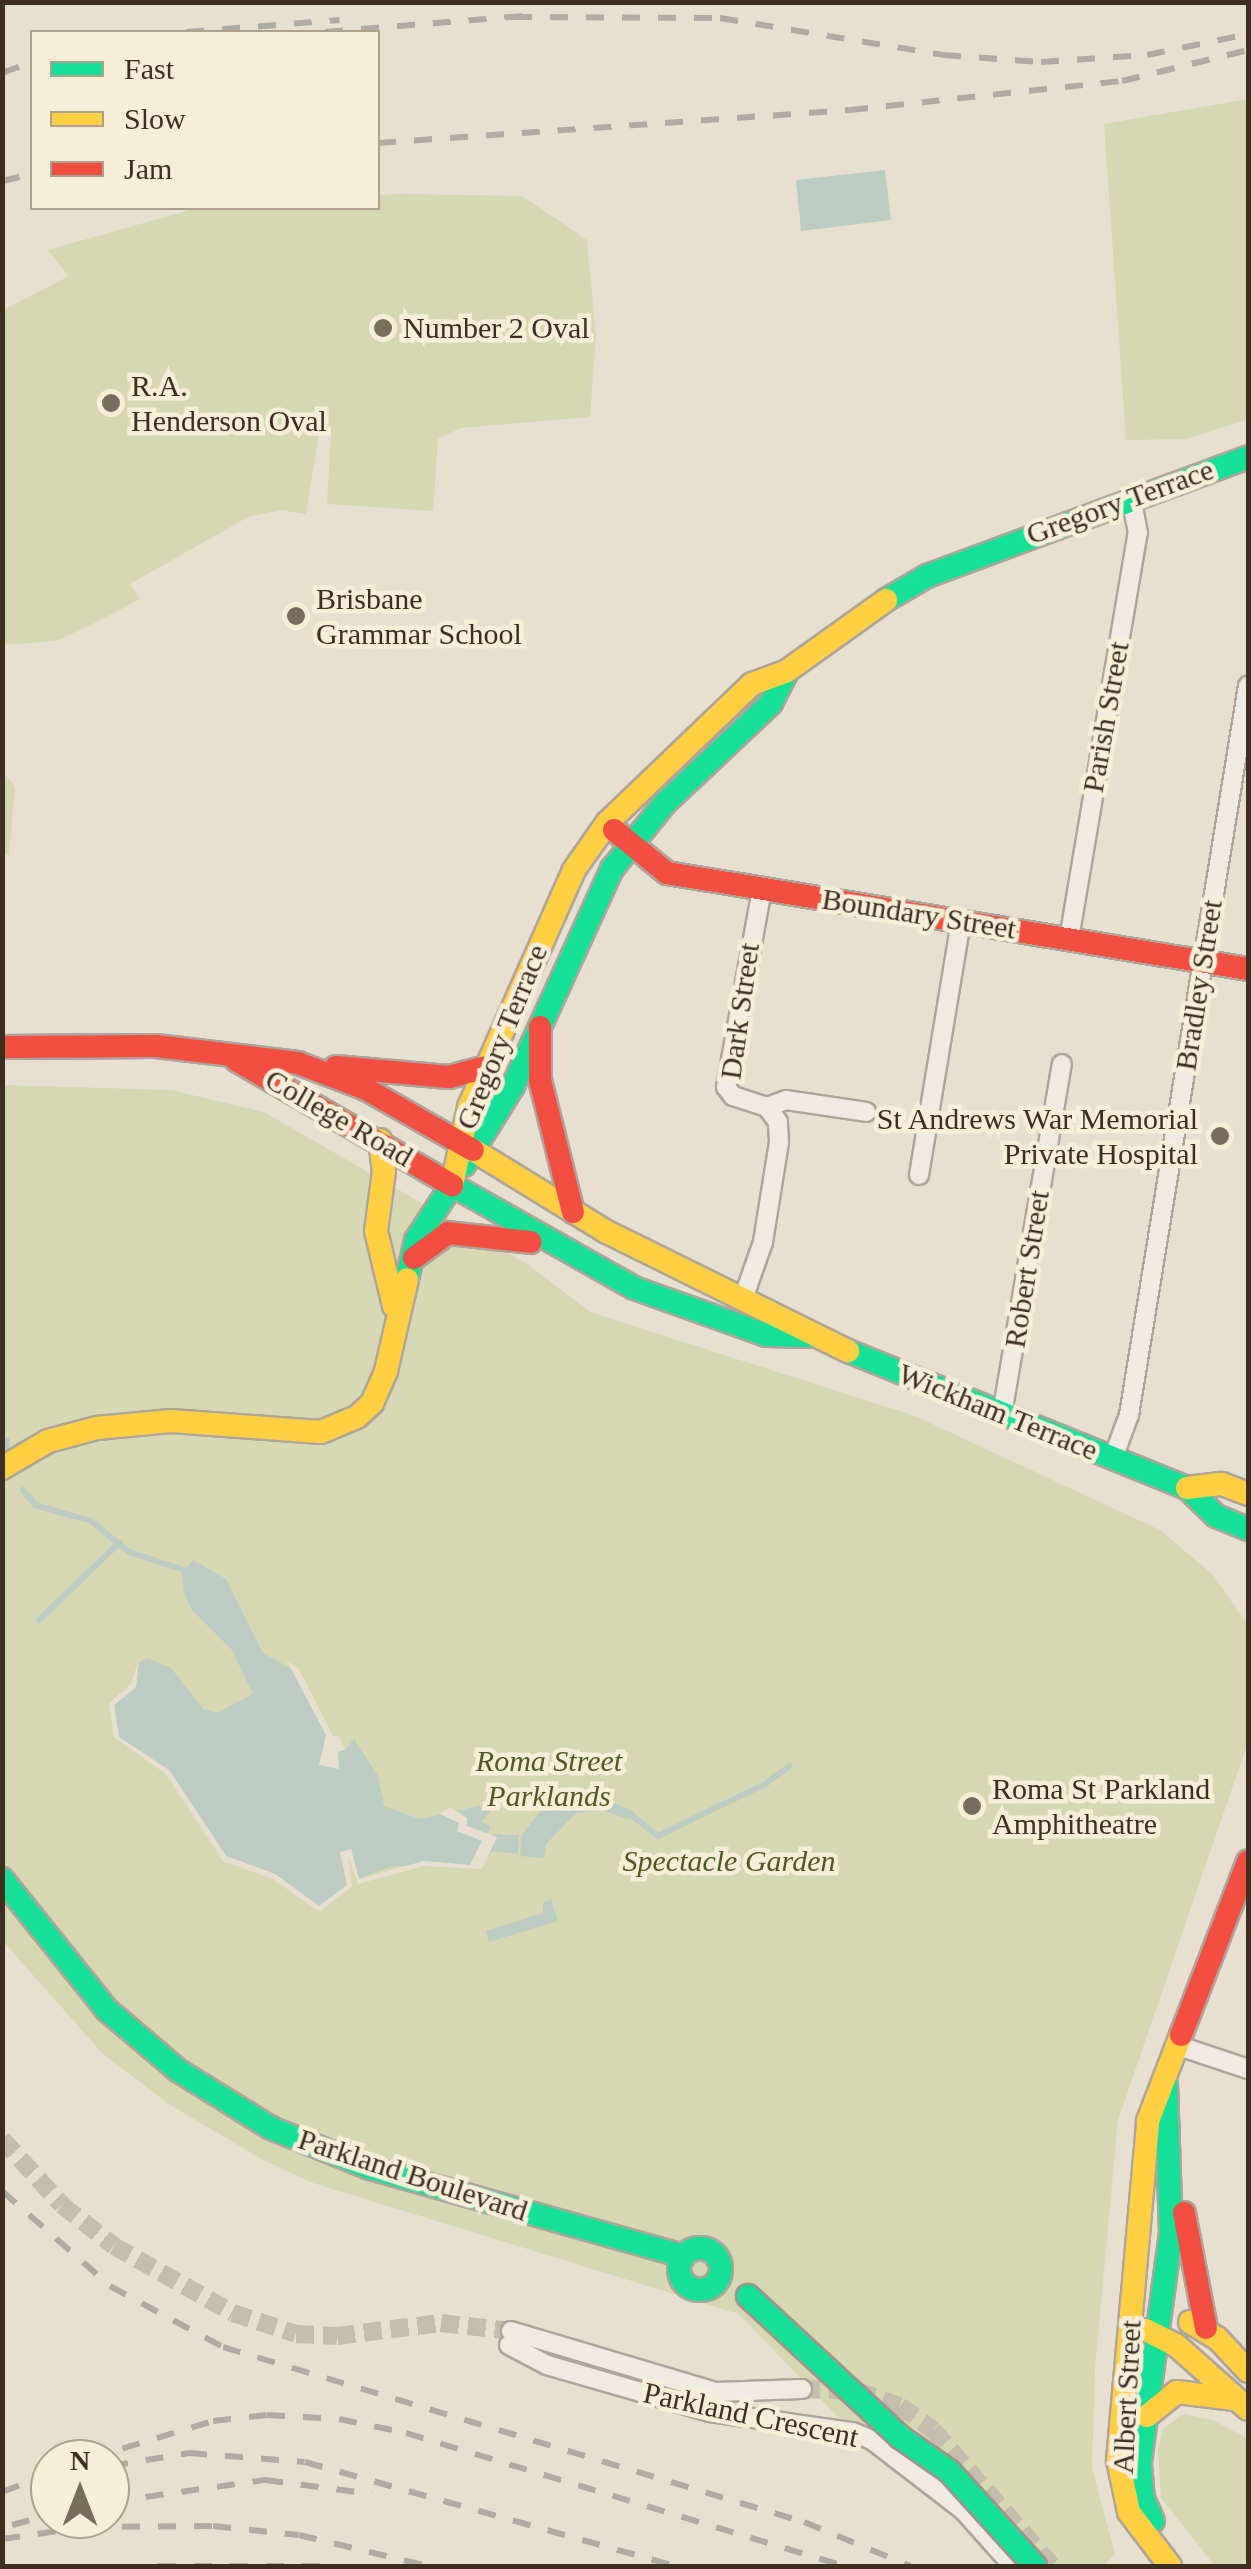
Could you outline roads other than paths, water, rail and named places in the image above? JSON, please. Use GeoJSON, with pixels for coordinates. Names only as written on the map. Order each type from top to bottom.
{"type":"FeatureCollection","features":[{"type":"Feature","properties":{"kind":"main road","name":"Gregory Terrace"},"geometry":{"type":"LineString","coordinates":[[452,1185],[486,1067],[574,870],[607,823],[752,684],[787,671],[908,586],[1130,496],[1248,457]]}},
{"type":"Feature","properties":{"kind":"main road","name":"Gregory Terrace"},"geometry":{"type":"LineString","coordinates":[[466,1146],[540,1024],[594,900],[629,846],[771,702],[787,671]]}},
{"type":"Feature","properties":{"kind":"main road","name":"Boundary Street"},"geometry":{"type":"LineString","coordinates":[[607,823],[629,846],[667,873],[1248,969]]}},
{"type":"Feature","properties":{"kind":"main road"},"geometry":{"type":"LineString","coordinates":[[540,1024],[540,1080],[572,1212]]}},
{"type":"Feature","properties":{"kind":"main road","name":"College Road"},"geometry":{"type":"LineString","coordinates":[[2,1048],[156,1046],[298,1063],[366,1089],[466,1146]]}},
{"type":"Feature","properties":{"kind":"main road","name":"College Road"},"geometry":{"type":"LineString","coordinates":[[224,1053],[452,1185]]}},
{"type":"Feature","properties":{"kind":"main road"},"geometry":{"type":"LineString","coordinates":[[298,1063],[449,1077],[486,1067]]}},
{"type":"Feature","properties":{"kind":"main road"},"geometry":{"type":"LineString","coordinates":[[380,1140],[384,1171],[376,1231],[395,1313]]}},
{"type":"Feature","properties":{"kind":"main road","name":"Wickham Terrace"},"geometry":{"type":"LineString","coordinates":[[466,1146],[572,1212],[744,1296],[810,1336],[1187,1488],[1240,1526]]}},
{"type":"Feature","properties":{"kind":"main road"},"geometry":{"type":"LineString","coordinates":[[2,1468],[48,1441],[98,1428],[171,1421],[322,1432],[342,1425],[372,1403],[380,1388],[395,1313],[416,1240],[452,1185]]}},
{"type":"Feature","properties":{"kind":"main road","name":"Wickham Terrace"},"geometry":{"type":"LineString","coordinates":[[452,1185],[550,1246],[634,1288],[766,1335],[810,1336]]}},
{"type":"Feature","properties":{"kind":"main road"},"geometry":{"type":"LineString","coordinates":[[408,1268],[424,1246],[448,1233],[550,1246]]}},
{"type":"Feature","properties":{"kind":"main road","name":"Wickham Terrace"},"geometry":{"type":"LineString","coordinates":[[1187,1488],[1222,1484],[1248,1494]]}},
{"type":"Feature","properties":{"kind":"main road"},"geometry":{"type":"LineString","coordinates":[[1240,1526],[1248,1550]]}},
{"type":"Feature","properties":{"kind":"main road"},"geometry":{"type":"LineString","coordinates":[[1158,2337],[1171,2174],[1166,2082],[1247,1869]]}},
{"type":"Feature","properties":{"kind":"main road","name":"Parkland Boulevard"},"geometry":{"type":"LineString","coordinates":[[2,1879],[40,1934],[107,2010],[186,2076],[271,2128],[370,2168],[683,2256],[709,2249],[721,2274],[908,2444],[949,2472],[1035,2566]]}},
{"type":"Feature","properties":{"kind":"main road","name":"Albert Street"},"geometry":{"type":"LineString","coordinates":[[1166,2082],[1148,2121],[1120,2479],[1137,2527],[1170,2566]]}},
{"type":"Feature","properties":{"kind":"main road"},"geometry":{"type":"LineString","coordinates":[[1171,2174],[1182,2194],[1206,2328]]}},
{"type":"Feature","properties":{"kind":"main road"},"geometry":{"type":"LineString","coordinates":[[1132,2311],[1161,2310],[1206,2328],[1248,2370]]}},
{"type":"Feature","properties":{"kind":"main road"},"geometry":{"type":"LineString","coordinates":[[1132,2311],[1241,2404]]}},
{"type":"Feature","properties":{"kind":"main road","name":"Albert Street"},"geometry":{"type":"LineString","coordinates":[[1158,2337],[1147,2416],[1143,2498],[1187,2566]]}},
{"type":"Feature","properties":{"kind":"main road"},"geometry":{"type":"LineString","coordinates":[[1147,2416],[1159,2400],[1176,2392],[1241,2404]]}},
{"type":"Feature","properties":{"kind":"street","name":"Parish Street"},"geometry":{"type":"LineString","coordinates":[[1069,939],[1138,534],[1130,496]]}},
{"type":"Feature","properties":{"kind":"street","name":"Bradley Street"},"geometry":{"type":"LineString","coordinates":[[1114,1458],[1129,1415],[1248,686]]}},
{"type":"Feature","properties":{"kind":"street","name":"Dark Street"},"geometry":{"type":"LineString","coordinates":[[762,888],[726,1087],[732,1096],[767,1106],[786,1100],[866,1112]]}},
{"type":"Feature","properties":{"kind":"street"},"geometry":{"type":"LineString","coordinates":[[919,1175],[961,921]]}},
{"type":"Feature","properties":{"kind":"street","name":"Robert Street"},"geometry":{"type":"LineString","coordinates":[[1002,1414],[1062,1064]]}},
{"type":"Feature","properties":{"kind":"street","name":"Dark Street"},"geometry":{"type":"LineString","coordinates":[[744,1296],[763,1242],[779,1142],[767,1106]]}},
{"type":"Feature","properties":{"kind":"street"},"geometry":{"type":"LineString","coordinates":[[1179,2046],[1248,2069]]}},
{"type":"Feature","properties":{"kind":"street","name":"Parkland Crescent"},"geometry":{"type":"LineString","coordinates":[[802,2389],[716,2392],[510,2338],[546,2365],[710,2412],[853,2432],[872,2440],[964,2510],[1013,2566]]}},
{"type":"Feature","properties":{"kind":"waterway"},"geometry":{"type":"LineString","coordinates":[[5,1453],[7,1440]]}},
{"type":"Feature","properties":{"kind":"waterway"},"geometry":{"type":"LineString","coordinates":[[23,1490],[35,1505],[91,1521],[129,1552],[184,1570]]}},
{"type":"Feature","properties":{"kind":"waterway"},"geometry":{"type":"LineString","coordinates":[[39,1620],[120,1542]]}},
{"type":"Feature","properties":{"kind":"waterway"},"geometry":{"type":"LineString","coordinates":[[770,1780],[790,1766]]}},
{"type":"Feature","properties":{"kind":"waterway"},"geometry":{"type":"LineString","coordinates":[[626,1811],[658,1836],[767,1783]]}},
{"type":"Feature","properties":{"kind":"tunnel"},"geometry":{"type":"LineString","coordinates":[[2,2139],[62,2205],[114,2246],[233,2313],[296,2334],[337,2336],[441,2323],[511,2331]]}},
{"type":"Feature","properties":{"kind":"tunnel"},"geometry":{"type":"LineString","coordinates":[[802,2389],[857,2391],[900,2406],[933,2430],[1052,2566]]}},
{"type":"Feature","properties":{"kind":"railway"},"geometry":{"type":"LineString","coordinates":[[350,30],[524,16]]}},
{"type":"Feature","properties":{"kind":"railway"},"geometry":{"type":"LineString","coordinates":[[514,17],[720,18],[943,55],[1041,62],[1147,55],[1248,34]]}},
{"type":"Feature","properties":{"kind":"railway"},"geometry":{"type":"LineString","coordinates":[[212,30],[340,20]]}},
{"type":"Feature","properties":{"kind":"railway"},"geometry":{"type":"LineString","coordinates":[[380,143],[850,110],[1122,81],[1248,50]]}},
{"type":"Feature","properties":{"kind":"railway"},"geometry":{"type":"LineString","coordinates":[[2,73],[30,63]]}},
{"type":"Feature","properties":{"kind":"railway"},"geometry":{"type":"LineString","coordinates":[[2,181],[30,174]]}},
{"type":"Feature","properties":{"kind":"railway"},"geometry":{"type":"LineString","coordinates":[[2,2191],[110,2286],[223,2347],[804,2522],[910,2566]]}},
{"type":"Feature","properties":{"kind":"railway"},"geometry":{"type":"LineString","coordinates":[[130,2446],[213,2421],[267,2415],[339,2419],[406,2433],[845,2566]]}},
{"type":"Feature","properties":{"kind":"railway"},"geometry":{"type":"LineString","coordinates":[[130,2463],[189,2453],[305,2462],[674,2566]]}},
{"type":"Feature","properties":{"kind":"railway"},"geometry":{"type":"LineString","coordinates":[[130,2499],[265,2480],[372,2494]]}},
{"type":"Feature","properties":{"kind":"railway"},"geometry":{"type":"LineString","coordinates":[[2,2492],[30,2482]]}},
{"type":"Feature","properties":{"kind":"railway"},"geometry":{"type":"LineString","coordinates":[[12,2525],[30,2520]]}},
{"type":"Feature","properties":{"kind":"railway"},"geometry":{"type":"LineString","coordinates":[[2,2539],[86,2527],[213,2526],[299,2535],[428,2566]]}},
{"type":"Feature","properties":{"kind":"railway"},"geometry":{"type":"LineString","coordinates":[[158,2566],[332,2566]]}},
{"type":"Feature","properties":{"kind":"place","name":"Number 2 Oval"},"geometry":{"type":"Point","coordinates":[383,328]}},
{"type":"Feature","properties":{"kind":"place","name":"R.A. Henderson Oval"},"geometry":{"type":"Point","coordinates":[111,403]}},
{"type":"Feature","properties":{"kind":"place","name":"Brisbane Grammar School"},"geometry":{"type":"Point","coordinates":[296,616]}},
{"type":"Feature","properties":{"kind":"place","name":"St Andrews War Memorial Private Hospital"},"geometry":{"type":"Point","coordinates":[1220,1136]}},
{"type":"Feature","properties":{"kind":"place","name":"Roma St Parkland Amphitheatre"},"geometry":{"type":"Point","coordinates":[972,1806]}},
{"type":"Feature","properties":{"kind":"park label","name":"Roma Street Parklands"},"geometry":{"type":"Point","coordinates":[549,1778]}},
{"type":"Feature","properties":{"kind":"park label","name":"Spectacle Garden"},"geometry":{"type":"Point","coordinates":[729,1861]}}]}
